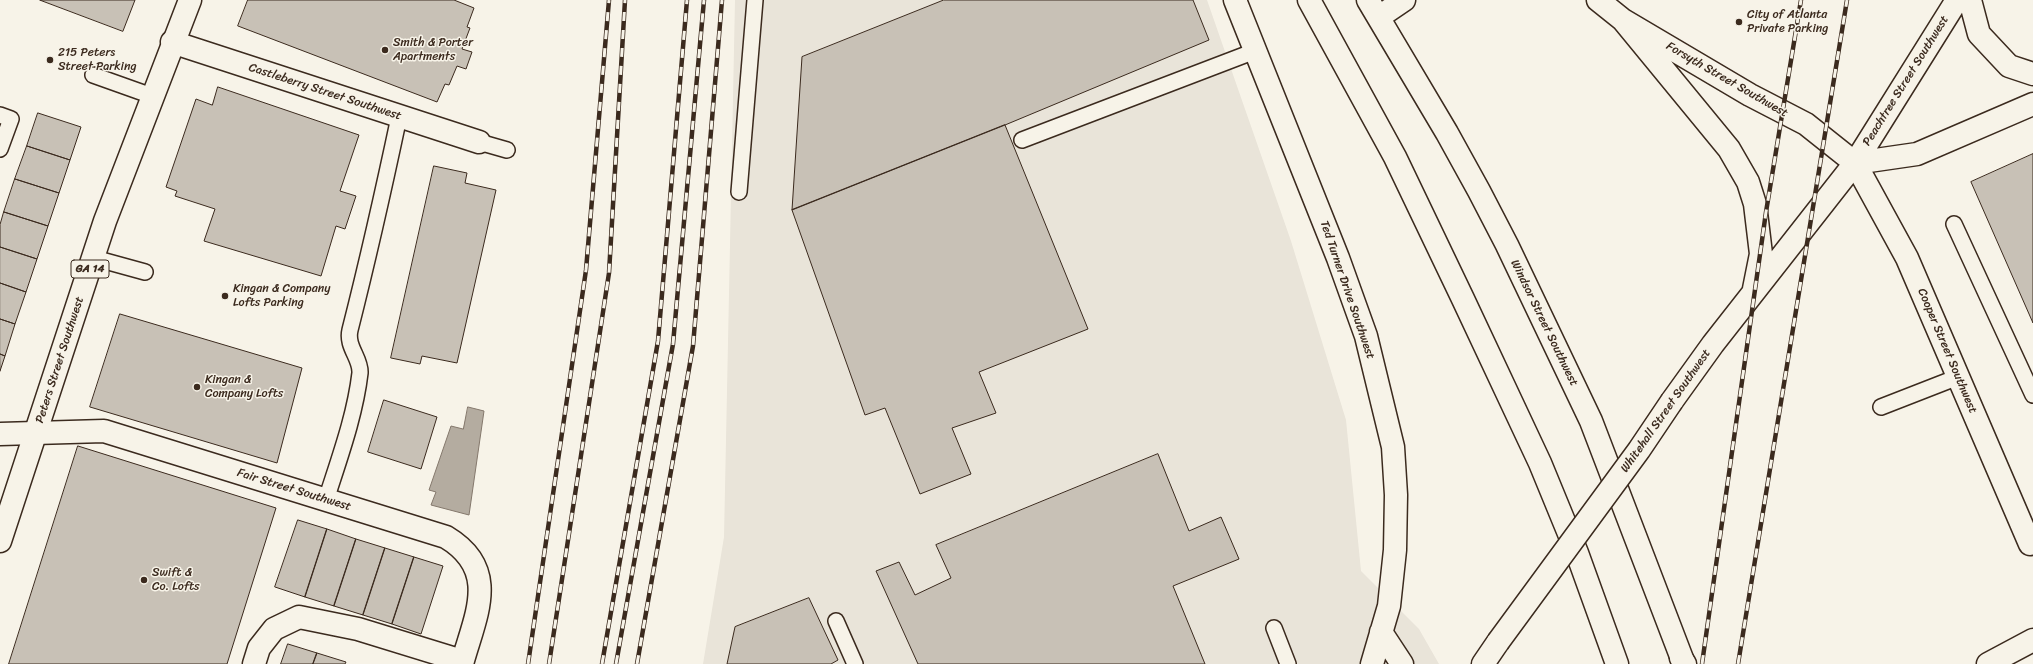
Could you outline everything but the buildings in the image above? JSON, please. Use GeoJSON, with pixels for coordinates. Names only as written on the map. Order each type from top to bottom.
{"type":"FeatureCollection","features":[{"type":"Feature","properties":{"kind":"main road","name":"Peters Street Southwest"},"geometry":{"type":"LineString","coordinates":[[0,541],[105,221],[172,42],[190,0]]}},
{"type":"Feature","properties":{"kind":"main road","name":"Ted Turner Drive Southwest"},"geometry":{"type":"LineString","coordinates":[[1235,0],[1254,51],[1338,258],[1366,336],[1393,447],[1396,495],[1395,550],[1389,606],[1372,664]]}},
{"type":"Feature","properties":{"kind":"main road"},"geometry":{"type":"LineString","coordinates":[[1309,0],[1395,157],[1540,463],[1577,554],[1617,664]]}},
{"type":"Feature","properties":{"kind":"main road"},"geometry":{"type":"LineString","coordinates":[[1373,9],[1404,0]]}},
{"type":"Feature","properties":{"kind":"main road","name":"Forsyth Street Southwest"},"geometry":{"type":"LineString","coordinates":[[1598,0],[1624,20],[1750,95],[1806,124],[1855,162]]}},
{"type":"Feature","properties":{"kind":"main road","name":"Peachtree Street Southwest"},"geometry":{"type":"LineString","coordinates":[[1855,162],[1957,0]]}},
{"type":"Feature","properties":{"kind":"main road"},"geometry":{"type":"LineString","coordinates":[[1970,0],[1979,34],[2009,66],[2033,74]]}},
{"type":"Feature","properties":{"kind":"main road","name":"Windsor Street Southwest"},"geometry":{"type":"LineString","coordinates":[[1373,9],[1447,133],[1479,191],[1507,245],[1588,414],[1683,662]]}},
{"type":"Feature","properties":{"kind":"main road"},"geometry":{"type":"LineString","coordinates":[[1624,20],[1730,149],[1748,182],[1755,204],[1761,254],[1752,294]]}},
{"type":"Feature","properties":{"kind":"main road","name":"Castleberry Street Southwest"},"geometry":{"type":"LineString","coordinates":[[172,42],[479,142]]}},
{"type":"Feature","properties":{"kind":"main road"},"geometry":{"type":"LineString","coordinates":[[1855,162],[1917,154],[2033,104]]}},
{"type":"Feature","properties":{"kind":"main road","name":"Whitehall Street Southwest"},"geometry":{"type":"LineString","coordinates":[[1483,664],[1639,450],[1672,401],[1752,294],[1855,162]]}},
{"type":"Feature","properties":{"kind":"main road","name":"Cooper Street Southwest"},"geometry":{"type":"LineString","coordinates":[[1855,162],[1907,258],[2030,544]]}},
{"type":"Feature","properties":{"kind":"main road","name":"Fair Street Southwest"},"geometry":{"type":"LineString","coordinates":[[0,434],[104,431],[446,537],[459,545],[469,555],[480,585],[480,601],[462,662]]}},
{"type":"Feature","properties":{"kind":"main road"},"geometry":{"type":"LineString","coordinates":[[254,664],[259,648],[274,629],[299,618],[358,629],[462,662]]}},
{"type":"Feature","properties":{"kind":"main road"},"geometry":{"type":"LineString","coordinates":[[1381,632],[1402,664]]}},
{"type":"Feature","properties":{"kind":"main road"},"geometry":{"type":"LineString","coordinates":[[1988,664],[2033,640]]}},
{"type":"Feature","properties":{"kind":"lane"},"geometry":{"type":"LineString","coordinates":[[739,192],[755,0]]}},
{"type":"Feature","properties":{"kind":"lane"},"geometry":{"type":"LineString","coordinates":[[1022,140],[1254,51]]}},
{"type":"Feature","properties":{"kind":"lane"},"geometry":{"type":"LineString","coordinates":[[93,75],[152,96]]}},
{"type":"Feature","properties":{"kind":"lane"},"geometry":{"type":"LineString","coordinates":[[0,115],[11,119],[0,149]]}},
{"type":"Feature","properties":{"kind":"lane"},"geometry":{"type":"LineString","coordinates":[[326,500],[355,398],[360,365],[350,344],[349,332],[368,260],[399,117]]}},
{"type":"Feature","properties":{"kind":"lane"},"geometry":{"type":"LineString","coordinates":[[479,142],[507,150]]}},
{"type":"Feature","properties":{"kind":"lane"},"geometry":{"type":"LineString","coordinates":[[1954,224],[2033,394]]}},
{"type":"Feature","properties":{"kind":"lane"},"geometry":{"type":"LineString","coordinates":[[94,258],[144,272]]}},
{"type":"Feature","properties":{"kind":"lane"},"geometry":{"type":"LineString","coordinates":[[1881,407],[1958,377]]}},
{"type":"Feature","properties":{"kind":"lane"},"geometry":{"type":"LineString","coordinates":[[836,621],[855,664]]}},
{"type":"Feature","properties":{"kind":"lane"},"geometry":{"type":"LineString","coordinates":[[1274,628],[1288,664]]}},
{"type":"Feature","properties":{"kind":"shaded area"},"geometry":{"type":"Polygon","coordinates":[[[735,0],[1207,0],[1291,241],[1346,420],[1361,571],[1419,629],[1439,664],[703,664],[724,537],[735,0]]]}},
{"type":"Feature","properties":{"kind":"shaded area"},"geometry":{"type":"Polygon","coordinates":[[[468,407],[484,411],[469,515],[431,505],[436,492],[429,490],[451,426],[463,429],[468,407]]]}},
{"type":"Feature","properties":{"kind":"railway"},"geometry":{"type":"LineString","coordinates":[[528,664],[586,270],[609,0]]}},
{"type":"Feature","properties":{"kind":"railway"},"geometry":{"type":"LineString","coordinates":[[549,664],[609,273],[625,0]]}},
{"type":"Feature","properties":{"kind":"railway"},"geometry":{"type":"LineString","coordinates":[[602,664],[658,341],[687,0]]}},
{"type":"Feature","properties":{"kind":"railway"},"geometry":{"type":"LineString","coordinates":[[616,664],[673,344],[704,0]]}},
{"type":"Feature","properties":{"kind":"railway"},"geometry":{"type":"LineString","coordinates":[[637,664],[693,346],[722,0]]}},
{"type":"Feature","properties":{"kind":"railway"},"geometry":{"type":"LineString","coordinates":[[1702,664],[1766,212],[1801,0]]}},
{"type":"Feature","properties":{"kind":"railway"},"geometry":{"type":"LineString","coordinates":[[1738,664],[1847,0]]}},
{"type":"Feature","properties":{"kind":"place","name":"City of Atlanta Private Parking"},"geometry":{"type":"Point","coordinates":[1739,22]}},
{"type":"Feature","properties":{"kind":"place","name":"Smith & Porter Apartments"},"geometry":{"type":"Point","coordinates":[385,50]}},
{"type":"Feature","properties":{"kind":"place","name":"215 Peters Street Parking"},"geometry":{"type":"Point","coordinates":[50,60]}},
{"type":"Feature","properties":{"kind":"place","name":"Kingan & Company Lofts Parking"},"geometry":{"type":"Point","coordinates":[225,296]}},
{"type":"Feature","properties":{"kind":"place","name":"Kingan & Company Lofts"},"geometry":{"type":"Point","coordinates":[197,387]}},
{"type":"Feature","properties":{"kind":"place","name":"Swift & Co. Lofts"},"geometry":{"type":"Point","coordinates":[144,580]}}]}
